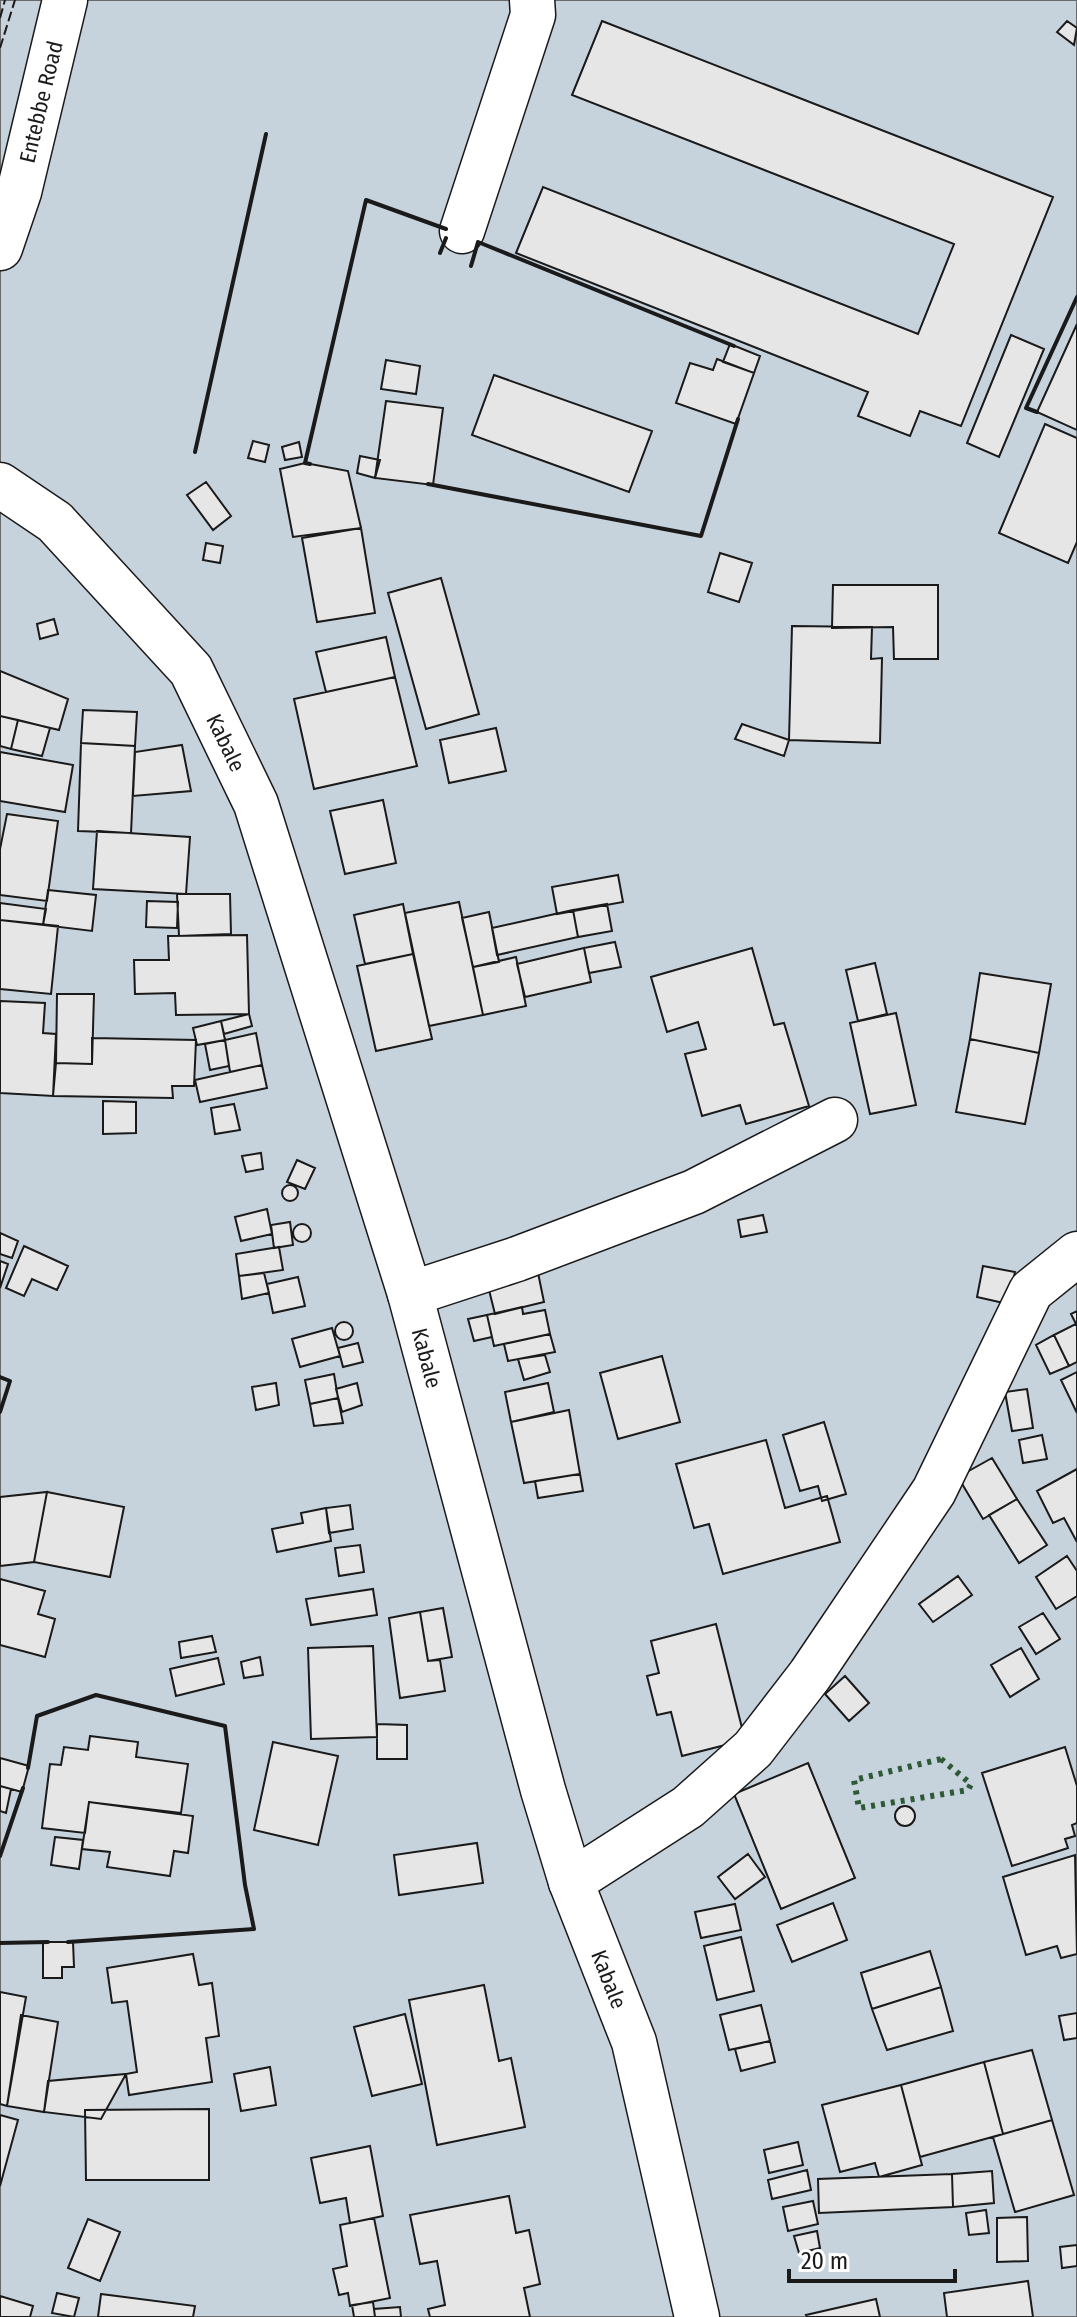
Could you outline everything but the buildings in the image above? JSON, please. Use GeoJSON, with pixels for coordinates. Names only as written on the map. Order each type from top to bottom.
{"type":"FeatureCollection","features":[{"type":"Feature","properties":{"kind":"main road","name":"Entebbe Road"},"geometry":{"type":"LineString","coordinates":[[0,248],[19,192],[65,0]]}},
{"type":"Feature","properties":{"kind":"main road"},"geometry":{"type":"LineString","coordinates":[[462,231],[533,15],[532,0]]}},
{"type":"Feature","properties":{"kind":"main road","name":"Kabale"},"geometry":{"type":"LineString","coordinates":[[0,485],[55,522],[191,670],[256,804],[410,1294],[571,1882],[634,2042],[697,2317]]}},
{"type":"Feature","properties":{"kind":"main road"},"geometry":{"type":"LineString","coordinates":[[410,1294],[517,1259],[694,1192],[835,1120]]}},
{"type":"Feature","properties":{"kind":"main road"},"geometry":{"type":"LineString","coordinates":[[571,1882],[688,1807],[753,1749],[810,1675],[934,1491],[1031,1291],[1077,1254]]}},
{"type":"Feature","properties":{"kind":"shaded area"},"geometry":{"type":"Polygon","coordinates":[[[0,0],[1077,0],[1077,2317],[0,2317],[0,0]]]}},
{"type":"Feature","properties":{"kind":"hedge"},"geometry":{"type":"LineString","coordinates":[[941,1759],[971,1784],[968,1790],[859,1808],[854,1780],[941,1759]]}},
{"type":"Feature","properties":{"kind":"fence"},"geometry":{"type":"LineString","coordinates":[[0,18],[5,0]]}},
{"type":"Feature","properties":{"kind":"fence"},"geometry":{"type":"LineString","coordinates":[[0,48],[15,0]]}},
{"type":"Feature","properties":{"kind":"wall"},"geometry":{"type":"LineString","coordinates":[[195,452],[266,134]]}},
{"type":"Feature","properties":{"kind":"wall"},"geometry":{"type":"LineString","coordinates":[[310,464],[305,463],[366,200],[446,229]]}},
{"type":"Feature","properties":{"kind":"wall"},"geometry":{"type":"LineString","coordinates":[[440,253],[446,238]]}},
{"type":"Feature","properties":{"kind":"wall"},"geometry":{"type":"LineString","coordinates":[[471,266],[478,242],[734,346]]}},
{"type":"Feature","properties":{"kind":"wall"},"geometry":{"type":"LineString","coordinates":[[1037,412],[1026,408],[1077,297]]}},
{"type":"Feature","properties":{"kind":"wall"},"geometry":{"type":"LineString","coordinates":[[428,484],[701,536],[738,419]]}},
{"type":"Feature","properties":{"kind":"wall"},"geometry":{"type":"LineString","coordinates":[[0,1377],[10,1381],[0,1412]]}},
{"type":"Feature","properties":{"kind":"wall"},"geometry":{"type":"LineString","coordinates":[[28,1768],[37,1716],[96,1695],[225,1726],[245,1885],[254,1929],[68,1942]]}},
{"type":"Feature","properties":{"kind":"wall"},"geometry":{"type":"LineString","coordinates":[[0,1856],[23,1788]]}},
{"type":"Feature","properties":{"kind":"wall"},"geometry":{"type":"LineString","coordinates":[[0,1943],[48,1942]]}}]}
